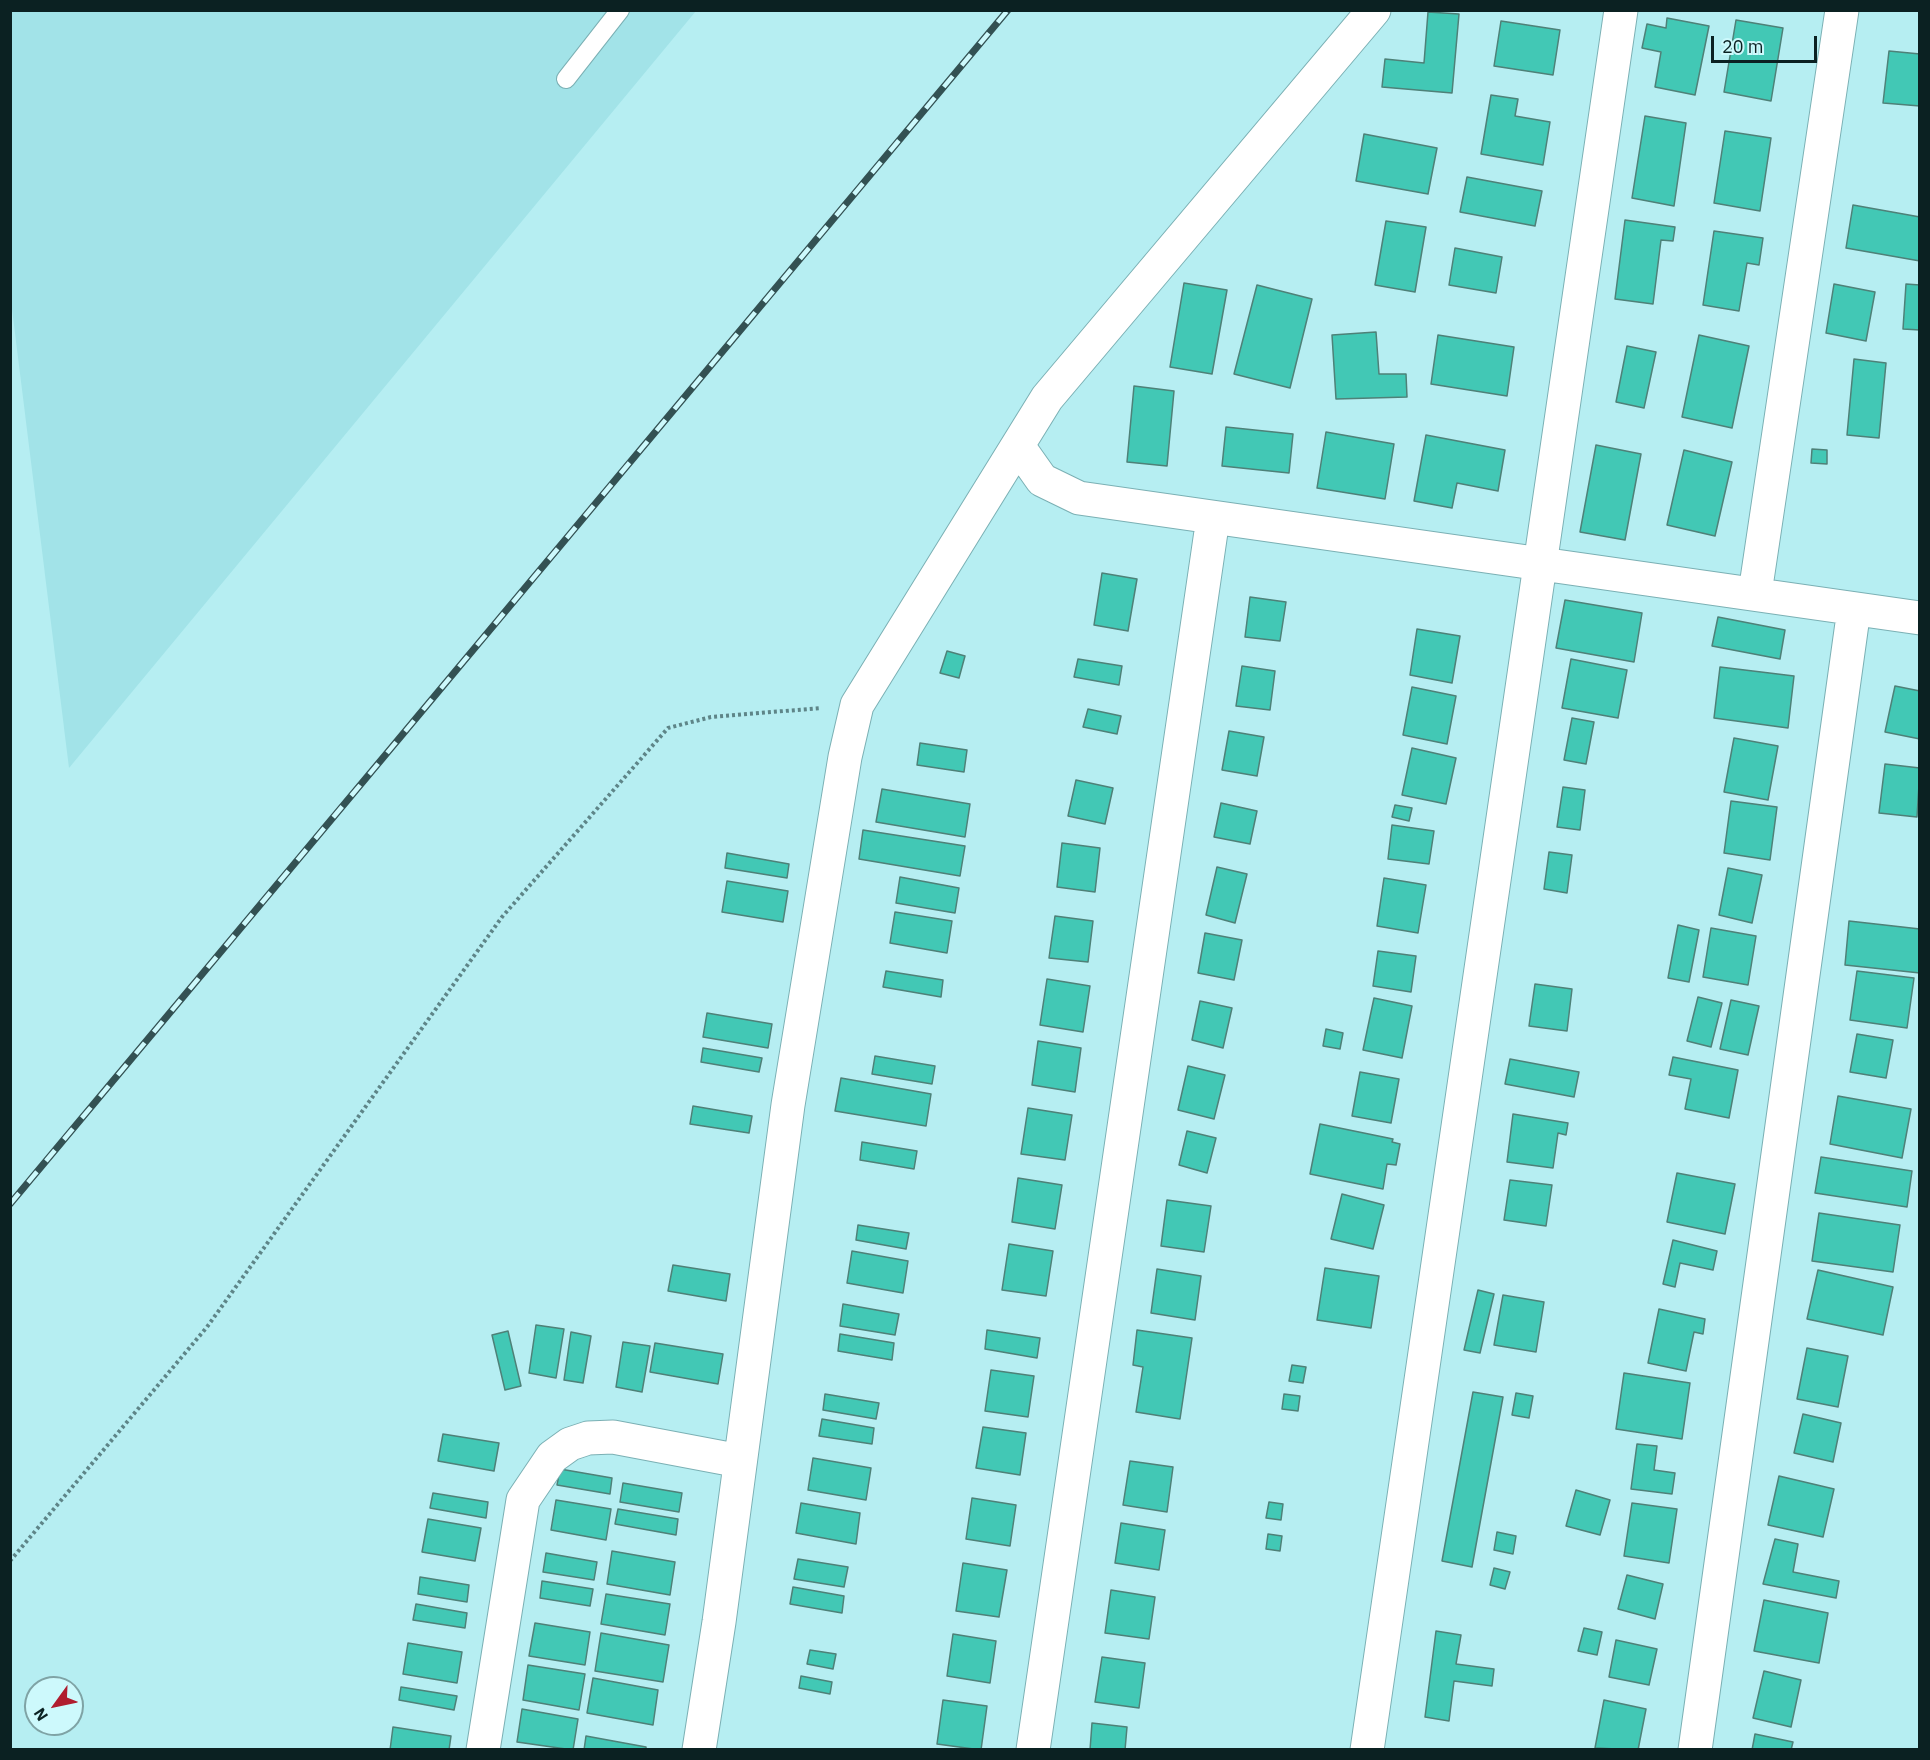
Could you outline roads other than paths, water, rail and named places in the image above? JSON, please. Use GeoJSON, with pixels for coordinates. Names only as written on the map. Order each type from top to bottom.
{"type":"FeatureCollection","features":[{"type":"Feature","properties":{"kind":"street"},"geometry":{"type":"LineString","coordinates":[[699,1749],[788,1105],[845,757],[857,705],[1047,398],[1374,10]]}},
{"type":"Feature","properties":{"kind":"street"},"geometry":{"type":"LineString","coordinates":[[1367,1749],[1621,10]]}},
{"type":"Feature","properties":{"kind":"street"},"geometry":{"type":"LineString","coordinates":[[1755,593],[1842,10]]}},
{"type":"Feature","properties":{"kind":"street"},"geometry":{"type":"LineString","coordinates":[[1018,446],[1042,480],[1079,498],[1920,618]]}},
{"type":"Feature","properties":{"kind":"street"},"geometry":{"type":"LineString","coordinates":[[1034,1749],[1213,518]]}},
{"type":"Feature","properties":{"kind":"street"},"geometry":{"type":"LineString","coordinates":[[1695,1749],[1854,609]]}},
{"type":"Feature","properties":{"kind":"street"},"geometry":{"type":"LineString","coordinates":[[483,1749],[523,1500],[552,1457],[570,1444],[588,1438],[613,1437],[740,1461]]}},
{"type":"Feature","properties":{"kind":"lane"},"geometry":{"type":"LineString","coordinates":[[566,79],[620,10]]}},
{"type":"Feature","properties":{"kind":"railway"},"geometry":{"type":"LineString","coordinates":[[10,1204],[1008,10]]}}]}
